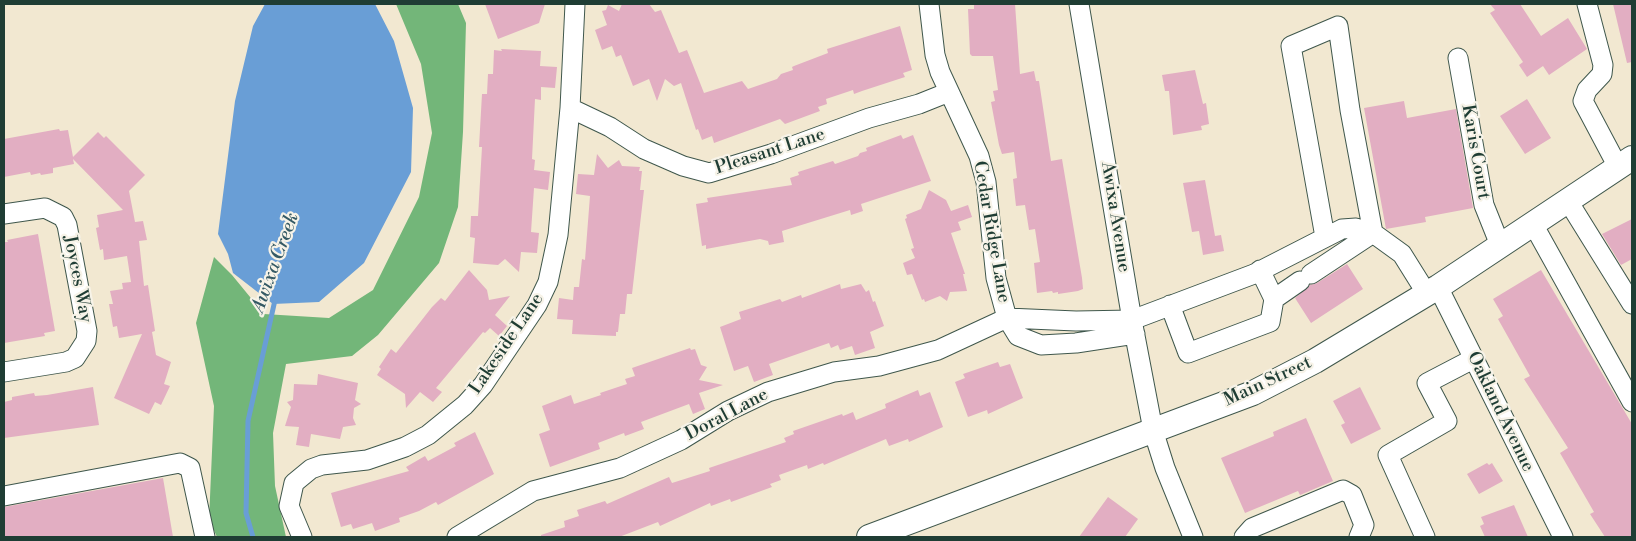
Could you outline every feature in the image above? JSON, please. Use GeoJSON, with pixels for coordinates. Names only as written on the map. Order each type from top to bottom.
{"type":"FeatureCollection","features":[{"type":"Feature","properties":{"kind":"main road","name":"Main Street"},"geometry":{"type":"LineString","coordinates":[[869,537],[1253,393],[1315,361],[1432,290],[1625,163]]}},
{"type":"Feature","properties":{"kind":"street","name":"Lakeside Lane"},"geometry":{"type":"LineString","coordinates":[[302,537],[289,506],[294,483],[311,469],[322,465],[346,464],[367,460],[404,447],[440,426],[465,405],[482,385],[537,305],[548,282],[554,262],[570,108],[575,4]]}},
{"type":"Feature","properties":{"kind":"street","name":"Cedar Ridge Lane"},"geometry":{"type":"LineString","coordinates":[[929,4],[935,55],[949,92],[979,156],[986,182],[996,278],[1007,318]]}},
{"type":"Feature","properties":{"kind":"street","name":"Awixa Avenue"},"geometry":{"type":"LineString","coordinates":[[1079,4],[1133,327],[1153,430],[1165,468],[1193,537]]}},
{"type":"Feature","properties":{"kind":"street"},"geometry":{"type":"LineString","coordinates":[[1587,4],[1602,65],[1602,74],[1587,90],[1583,101],[1625,163]]}},
{"type":"Feature","properties":{"kind":"street"},"geometry":{"type":"LineString","coordinates":[[1325,238],[1291,46],[1338,26],[1350,110],[1373,233]]}},
{"type":"Feature","properties":{"kind":"street","name":"Karis Court"},"geometry":{"type":"LineString","coordinates":[[1458,58],[1484,205],[1500,245]]}},
{"type":"Feature","properties":{"kind":"street","name":"Pleasant Lane"},"geometry":{"type":"LineString","coordinates":[[570,108],[610,127],[644,148],[683,166],[709,173],[771,154],[869,118],[919,104],[949,92]]}},
{"type":"Feature","properties":{"kind":"street"},"geometry":{"type":"LineString","coordinates":[[1568,200],[1632,304]]}},
{"type":"Feature","properties":{"kind":"street","name":"Joyces Way"},"geometry":{"type":"LineString","coordinates":[[4,214],[45,208],[63,217],[86,331],[86,341],[75,358],[66,362],[4,372]]}},
{"type":"Feature","properties":{"kind":"street"},"geometry":{"type":"LineString","coordinates":[[1533,224],[1632,402]]}},
{"type":"Feature","properties":{"kind":"street"},"geometry":{"type":"LineString","coordinates":[[1007,318],[1018,336],[1041,345],[1076,343],[1133,327],[1170,305],[1260,270],[1342,229],[1356,228],[1373,233]]}},
{"type":"Feature","properties":{"kind":"street"},"geometry":{"type":"LineString","coordinates":[[1274,299],[1373,233]]}},
{"type":"Feature","properties":{"kind":"street","name":"Oakland Avenue"},"geometry":{"type":"LineString","coordinates":[[1373,233],[1402,254],[1432,290],[1473,359],[1563,537]]}},
{"type":"Feature","properties":{"kind":"street"},"geometry":{"type":"LineString","coordinates":[[1170,305],[1188,352],[1270,322],[1274,299],[1260,270]]}},
{"type":"Feature","properties":{"kind":"street","name":"Doral Lane"},"geometry":{"type":"LineString","coordinates":[[457,537],[533,491],[620,468],[673,444],[728,411],[768,392],[834,372],[910,358],[938,350],[1007,318],[1076,321],[1133,327]]}},
{"type":"Feature","properties":{"kind":"street"},"geometry":{"type":"LineString","coordinates":[[1425,537],[1388,455],[1447,422],[1427,383],[1473,359]]}},
{"type":"Feature","properties":{"kind":"street"},"geometry":{"type":"LineString","coordinates":[[4,496],[180,463],[190,468],[205,537]]}},
{"type":"Feature","properties":{"kind":"street"},"geometry":{"type":"LineString","coordinates":[[1244,537],[1252,528],[1343,490],[1352,495],[1364,525],[1359,537]]}},
{"type":"Feature","properties":{"kind":"green space"},"geometry":{"type":"Polygon","coordinates":[[[396,4],[458,4],[466,23],[463,132],[458,207],[439,263],[378,335],[352,356],[286,364],[273,433],[275,486],[286,537],[217,537],[209,520],[214,406],[196,323],[214,257],[232,275],[264,314],[329,318],[373,290],[419,197],[432,133],[421,64],[396,4]]]}},
{"type":"Feature","properties":{"kind":"water"},"geometry":{"type":"Polygon","coordinates":[[[265,4],[375,4],[394,41],[413,108],[411,172],[364,263],[319,302],[273,304],[233,273],[228,254],[218,234],[235,101],[253,26],[265,4]]]}},
{"type":"Feature","properties":{"kind":"building"},"geometry":{"type":"Polygon","coordinates":[[[485,4],[545,4],[539,23],[498,39],[485,4]]]}},
{"type":"Feature","properties":{"kind":"building"},"geometry":{"type":"Polygon","coordinates":[[[622,4],[649,4],[655,12],[661,10],[679,53],[687,50],[704,93],[742,81],[748,89],[777,79],[781,74],[793,70],[792,67],[828,53],[827,49],[900,26],[912,70],[903,73],[905,77],[854,94],[853,90],[826,99],[827,104],[818,107],[820,111],[785,124],[780,119],[714,143],[712,136],[702,140],[698,129],[696,130],[681,83],[674,86],[665,79],[657,101],[649,79],[633,86],[621,55],[616,57],[612,46],[602,50],[595,30],[607,25],[602,11],[606,10],[608,5],[619,11],[622,4]]]}},
{"type":"Feature","properties":{"kind":"building"},"geometry":{"type":"Polygon","coordinates":[[[974,4],[1015,4],[1020,74],[1034,71],[1036,81],[1039,81],[1051,161],[1062,159],[1082,278],[1083,289],[1078,291],[1058,294],[1058,292],[1053,293],[1052,291],[1037,293],[1034,263],[1040,262],[1035,229],[1029,230],[1025,205],[1016,206],[1013,179],[1017,178],[1014,152],[1002,154],[991,102],[995,101],[993,91],[998,90],[993,56],[972,56],[970,54],[968,9],[974,9],[974,4]]]}},
{"type":"Feature","properties":{"kind":"building"},"geometry":{"type":"Polygon","coordinates":[[[1490,4],[1520,4],[1541,36],[1568,18],[1587,49],[1549,75],[1543,66],[1527,77],[1519,65],[1523,62],[1490,13],[1495,10],[1490,4]]]}},
{"type":"Feature","properties":{"kind":"building"},"geometry":{"type":"Polygon","coordinates":[[[1613,4],[1632,4],[1632,62],[1627,63],[1613,4]]]}},
{"type":"Feature","properties":{"kind":"building"},"geometry":{"type":"Polygon","coordinates":[[[501,49],[541,51],[540,66],[557,67],[555,88],[541,87],[541,100],[535,99],[532,159],[535,160],[534,170],[550,172],[548,190],[534,188],[531,232],[539,233],[537,253],[521,252],[519,272],[505,259],[498,265],[473,263],[475,238],[470,237],[471,216],[478,216],[482,147],[479,147],[482,94],[487,94],[488,74],[493,74],[494,50],[502,51],[501,49]]]}},
{"type":"Feature","properties":{"kind":"building"},"geometry":{"type":"Polygon","coordinates":[[[1195,70],[1203,104],[1206,103],[1209,124],[1201,126],[1202,130],[1173,135],[1169,91],[1165,91],[1162,75],[1195,70]]]}},
{"type":"Feature","properties":{"kind":"building"},"geometry":{"type":"Polygon","coordinates":[[[1527,99],[1551,138],[1525,154],[1500,116],[1527,99]]]}},
{"type":"Feature","properties":{"kind":"building"},"geometry":{"type":"Polygon","coordinates":[[[1404,101],[1407,118],[1456,109],[1473,208],[1425,217],[1426,222],[1386,229],[1364,108],[1404,101]]]}},
{"type":"Feature","properties":{"kind":"building"},"geometry":{"type":"Polygon","coordinates":[[[59,129],[60,131],[68,130],[73,157],[98,132],[104,138],[106,136],[145,175],[129,191],[135,222],[143,221],[147,240],[139,241],[144,286],[148,285],[155,331],[152,332],[156,355],[171,362],[164,384],[170,386],[161,405],[155,402],[149,414],[114,398],[142,334],[119,338],[117,326],[113,327],[109,304],[113,304],[110,291],[123,289],[122,283],[131,282],[127,256],[104,260],[103,249],[100,250],[96,228],[99,227],[97,215],[123,210],[73,159],[74,164],[53,168],[53,173],[31,175],[30,172],[4,177],[4,139],[59,129]]]}},
{"type":"Feature","properties":{"kind":"building"},"geometry":{"type":"Polygon","coordinates":[[[901,135],[903,139],[913,135],[931,181],[861,204],[863,211],[851,215],[850,210],[782,231],[784,242],[769,245],[768,241],[760,239],[706,249],[706,245],[702,246],[696,204],[708,202],[707,198],[792,185],[790,178],[799,175],[798,172],[833,161],[835,164],[858,156],[860,153],[867,151],[866,148],[901,135]]]}},
{"type":"Feature","properties":{"kind":"building"},"geometry":{"type":"Polygon","coordinates":[[[597,154],[608,168],[619,160],[622,166],[640,167],[639,171],[642,171],[640,190],[644,190],[632,294],[627,294],[625,314],[620,314],[616,336],[572,334],[573,320],[557,319],[559,298],[573,300],[574,287],[579,287],[582,259],[585,260],[590,196],[576,194],[578,174],[594,175],[597,154]]]}},
{"type":"Feature","properties":{"kind":"building"},"geometry":{"type":"Polygon","coordinates":[[[1205,180],[1215,236],[1221,235],[1224,251],[1203,255],[1199,231],[1192,232],[1183,183],[1205,180]]]}},
{"type":"Feature","properties":{"kind":"building"},"geometry":{"type":"Polygon","coordinates":[[[929,190],[946,200],[951,211],[968,205],[972,217],[958,222],[961,230],[951,233],[965,274],[963,274],[967,291],[950,292],[947,301],[940,296],[925,302],[924,299],[922,300],[912,274],[907,275],[903,263],[915,258],[911,249],[914,248],[905,219],[907,218],[906,215],[921,209],[929,190]]]}},
{"type":"Feature","properties":{"kind":"building"},"geometry":{"type":"Polygon","coordinates":[[[1632,219],[1632,259],[1621,265],[1602,234],[1632,219]]]}},
{"type":"Feature","properties":{"kind":"building"},"geometry":{"type":"Polygon","coordinates":[[[38,234],[55,331],[44,333],[45,336],[4,343],[4,242],[38,234]]]}},
{"type":"Feature","properties":{"kind":"building"},"geometry":{"type":"Polygon","coordinates":[[[1347,264],[1363,289],[1311,323],[1295,298],[1310,285],[1317,283],[1347,264]]]}},
{"type":"Feature","properties":{"kind":"building"},"geometry":{"type":"Polygon","coordinates":[[[469,270],[487,290],[489,300],[510,296],[495,315],[507,326],[499,336],[490,328],[485,333],[483,332],[436,388],[442,392],[433,402],[420,392],[406,408],[405,394],[377,375],[381,369],[379,367],[391,349],[396,353],[441,298],[445,301],[469,270]]]}},
{"type":"Feature","properties":{"kind":"building"},"geometry":{"type":"Polygon","coordinates":[[[1541,270],[1632,424],[1632,537],[1605,537],[1590,514],[1594,512],[1560,453],[1568,448],[1524,379],[1530,376],[1498,319],[1503,316],[1493,299],[1541,270]]]}},
{"type":"Feature","properties":{"kind":"building"},"geometry":{"type":"Polygon","coordinates":[[[840,284],[841,289],[861,284],[866,292],[869,290],[884,326],[870,332],[875,348],[855,355],[852,346],[840,350],[838,345],[831,348],[829,343],[769,364],[773,375],[754,382],[748,366],[734,371],[720,327],[741,319],[739,312],[780,299],[782,302],[801,295],[802,298],[840,284]]]}},
{"type":"Feature","properties":{"kind":"building"},"geometry":{"type":"Polygon","coordinates":[[[690,348],[691,350],[695,349],[701,365],[707,367],[699,380],[723,385],[699,393],[705,409],[693,414],[689,404],[641,422],[644,429],[625,436],[624,433],[598,443],[600,449],[550,467],[539,434],[550,430],[542,406],[571,395],[574,404],[601,395],[600,393],[627,384],[625,379],[635,376],[632,368],[690,348]]]}},
{"type":"Feature","properties":{"kind":"building"},"geometry":{"type":"Polygon","coordinates":[[[998,362],[1000,367],[1010,364],[1023,398],[988,414],[987,410],[968,417],[955,382],[965,378],[963,374],[998,362]]]}},
{"type":"Feature","properties":{"kind":"building"},"geometry":{"type":"Polygon","coordinates":[[[318,374],[358,383],[355,400],[361,404],[354,408],[353,418],[356,425],[343,427],[340,439],[311,434],[309,447],[296,445],[299,427],[285,426],[291,407],[287,402],[293,400],[294,384],[317,385],[318,374]]]}},
{"type":"Feature","properties":{"kind":"building"},"geometry":{"type":"Polygon","coordinates":[[[93,387],[99,425],[4,438],[4,402],[12,400],[12,397],[34,393],[35,396],[47,395],[93,387]]]}},
{"type":"Feature","properties":{"kind":"building"},"geometry":{"type":"Polygon","coordinates":[[[1360,387],[1381,429],[1351,444],[1341,425],[1345,423],[1333,401],[1360,387]]]}},
{"type":"Feature","properties":{"kind":"building"},"geometry":{"type":"Polygon","coordinates":[[[918,390],[920,396],[930,392],[943,427],[909,442],[908,439],[889,446],[886,439],[824,465],[823,463],[808,469],[807,465],[779,475],[781,480],[770,484],[772,487],[731,502],[730,499],[711,506],[710,503],[660,526],[658,522],[619,537],[541,537],[541,535],[565,527],[564,521],[579,516],[577,510],[605,501],[607,504],[669,477],[672,483],[710,471],[709,468],[786,442],[784,438],[794,434],[793,431],[842,414],[843,416],[853,412],[856,420],[886,408],[885,404],[918,390]]]}},
{"type":"Feature","properties":{"kind":"building"},"geometry":{"type":"Polygon","coordinates":[[[1306,418],[1333,481],[1300,495],[1298,491],[1245,513],[1221,458],[1274,436],[1273,432],[1306,418]]]}},
{"type":"Feature","properties":{"kind":"building"},"geometry":{"type":"Polygon","coordinates":[[[475,432],[494,474],[438,505],[436,502],[419,511],[399,518],[400,522],[375,531],[372,523],[353,529],[351,524],[341,527],[331,493],[409,471],[406,467],[425,456],[428,461],[456,446],[454,443],[475,432]]]}},
{"type":"Feature","properties":{"kind":"building"},"geometry":{"type":"Polygon","coordinates":[[[1487,463],[1489,465],[1492,463],[1503,481],[1479,494],[1467,474],[1487,463]]]}},
{"type":"Feature","properties":{"kind":"building"},"geometry":{"type":"Polygon","coordinates":[[[163,478],[173,537],[4,537],[4,507],[163,478]]]}},
{"type":"Feature","properties":{"kind":"building"},"geometry":{"type":"Polygon","coordinates":[[[1108,497],[1138,519],[1125,537],[1079,537],[1108,497]]]}},
{"type":"Feature","properties":{"kind":"building"},"geometry":{"type":"Polygon","coordinates":[[[1514,505],[1528,537],[1485,537],[1480,526],[1484,524],[1481,517],[1514,505]]]}},
{"type":"Feature","properties":{"kind":"waterway","name":"Awixa Creek"},"geometry":{"type":"LineString","coordinates":[[253,537],[246,513],[248,421],[275,300]]}}]}
